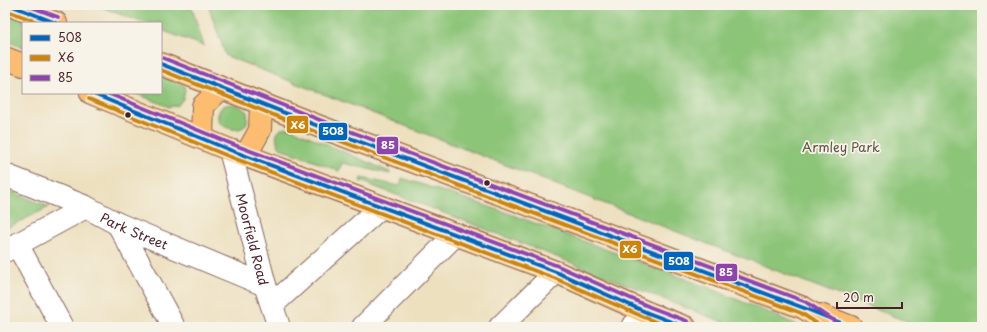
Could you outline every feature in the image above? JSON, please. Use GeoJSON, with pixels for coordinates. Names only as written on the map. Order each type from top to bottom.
{"type":"FeatureCollection","features":[{"type":"Feature","properties":{"kind":"main road"},"geometry":{"type":"LineString","coordinates":[[10,5],[53,22]]}},
{"type":"Feature","properties":{"kind":"main road"},"geometry":{"type":"LineString","coordinates":[[5,58],[22,65]]}},
{"type":"Feature","properties":{"kind":"main road"},"geometry":{"type":"LineString","coordinates":[[162,64],[325,129],[804,308],[851,327]]}},
{"type":"Feature","properties":{"kind":"main road"},"geometry":{"type":"LineString","coordinates":[[202,138],[203,106],[221,88]]}},
{"type":"Feature","properties":{"kind":"main road"},"geometry":{"type":"LineString","coordinates":[[93,94],[238,152],[556,272],[640,320],[685,327]]}},
{"type":"Feature","properties":{"kind":"main road"},"geometry":{"type":"LineString","coordinates":[[238,152],[260,130],[261,103]]}},
{"type":"Feature","properties":{"kind":"main road"},"geometry":{"type":"LineString","coordinates":[[804,308],[833,327]]}},
{"type":"Feature","properties":{"kind":"street","name":"Moorfield Road"},"geometry":{"type":"LineString","coordinates":[[238,152],[265,285],[279,327]]}},
{"type":"Feature","properties":{"kind":"street","name":"Park Street"},"geometry":{"type":"LineString","coordinates":[[5,175],[86,207],[118,224],[265,285]]}},
{"type":"Feature","properties":{"kind":"street"},"geometry":{"type":"LineString","coordinates":[[62,327],[11,248],[86,207]]}},
{"type":"Feature","properties":{"kind":"street"},"geometry":{"type":"LineString","coordinates":[[272,305],[381,207]]}},
{"type":"Feature","properties":{"kind":"street"},"geometry":{"type":"LineString","coordinates":[[118,224],[174,327]]}},
{"type":"Feature","properties":{"kind":"street"},"geometry":{"type":"LineString","coordinates":[[362,327],[456,234]]}},
{"type":"Feature","properties":{"kind":"street"},"geometry":{"type":"LineString","coordinates":[[500,327],[556,272]]}},
{"type":"Feature","properties":{"kind":"green space"},"geometry":{"type":"Polygon","coordinates":[[[96,5],[191,5],[204,46],[162,30],[162,22],[140,22],[96,5]]]}},
{"type":"Feature","properties":{"kind":"green space","name":"Armley Park"},"geometry":{"type":"Polygon","coordinates":[[[208,5],[982,5],[982,327],[921,327],[226,56],[208,5]]]}},
{"type":"Feature","properties":{"kind":"green space"},"geometry":{"type":"Polygon","coordinates":[[[5,14],[26,22],[22,22],[22,48],[5,40],[5,14]]]}},
{"type":"Feature","properties":{"kind":"green space"},"geometry":{"type":"Polygon","coordinates":[[[162,76],[184,85],[185,90],[183,99],[178,105],[169,107],[137,94],[162,94],[162,76]]]}},
{"type":"Feature","properties":{"kind":"green space"},"geometry":{"type":"Polygon","coordinates":[[[231,104],[238,105],[247,112],[247,122],[245,126],[240,129],[224,126],[218,118],[222,107],[231,104]]]}},
{"type":"Feature","properties":{"kind":"green space"},"geometry":{"type":"Polygon","coordinates":[[[290,128],[390,172],[390,174],[342,163],[339,171],[280,148],[277,140],[277,134],[281,129],[290,128]]]}},
{"type":"Feature","properties":{"kind":"green space"},"geometry":{"type":"Polygon","coordinates":[[[361,178],[400,186],[402,178],[505,212],[707,287],[801,327],[735,327],[360,181],[361,178]]]}},
{"type":"Feature","properties":{"kind":"green space"},"geometry":{"type":"Polygon","coordinates":[[[5,189],[49,207],[5,229],[5,189]]]}},
{"type":"Feature","properties":{"kind":"transit line","name":"508"},"geometry":{"type":"LineString","coordinates":[[10,5],[53,22]]}},
{"type":"Feature","properties":{"kind":"transit line","name":"85"},"geometry":{"type":"LineString","coordinates":[[26,5],[58,17]]}},
{"type":"Feature","properties":{"kind":"transit line","name":"X6"},"geometry":{"type":"LineString","coordinates":[[8,11],[37,22]]}},
{"type":"Feature","properties":{"kind":"transit line","name":"85"},"geometry":{"type":"LineString","coordinates":[[163,58],[320,120],[806,302],[836,322]]}},
{"type":"Feature","properties":{"kind":"transit line","name":"508"},"geometry":{"type":"LineString","coordinates":[[162,64],[318,126],[851,327]]}},
{"type":"Feature","properties":{"kind":"transit line","name":"X6"},"geometry":{"type":"LineString","coordinates":[[162,70],[316,132],[801,313],[822,327]]}},
{"type":"Feature","properties":{"kind":"transit line","name":"508"},"geometry":{"type":"LineString","coordinates":[[93,94],[230,150],[556,272],[648,313],[685,327]]}},
{"type":"Feature","properties":{"kind":"transit line","name":"85"},"geometry":{"type":"LineString","coordinates":[[109,94],[232,144],[558,266],[650,307],[687,321]]}},
{"type":"Feature","properties":{"kind":"transit line","name":"X6"},"geometry":{"type":"LineString","coordinates":[[89,99],[228,156],[554,278],[668,327]]}}]}
